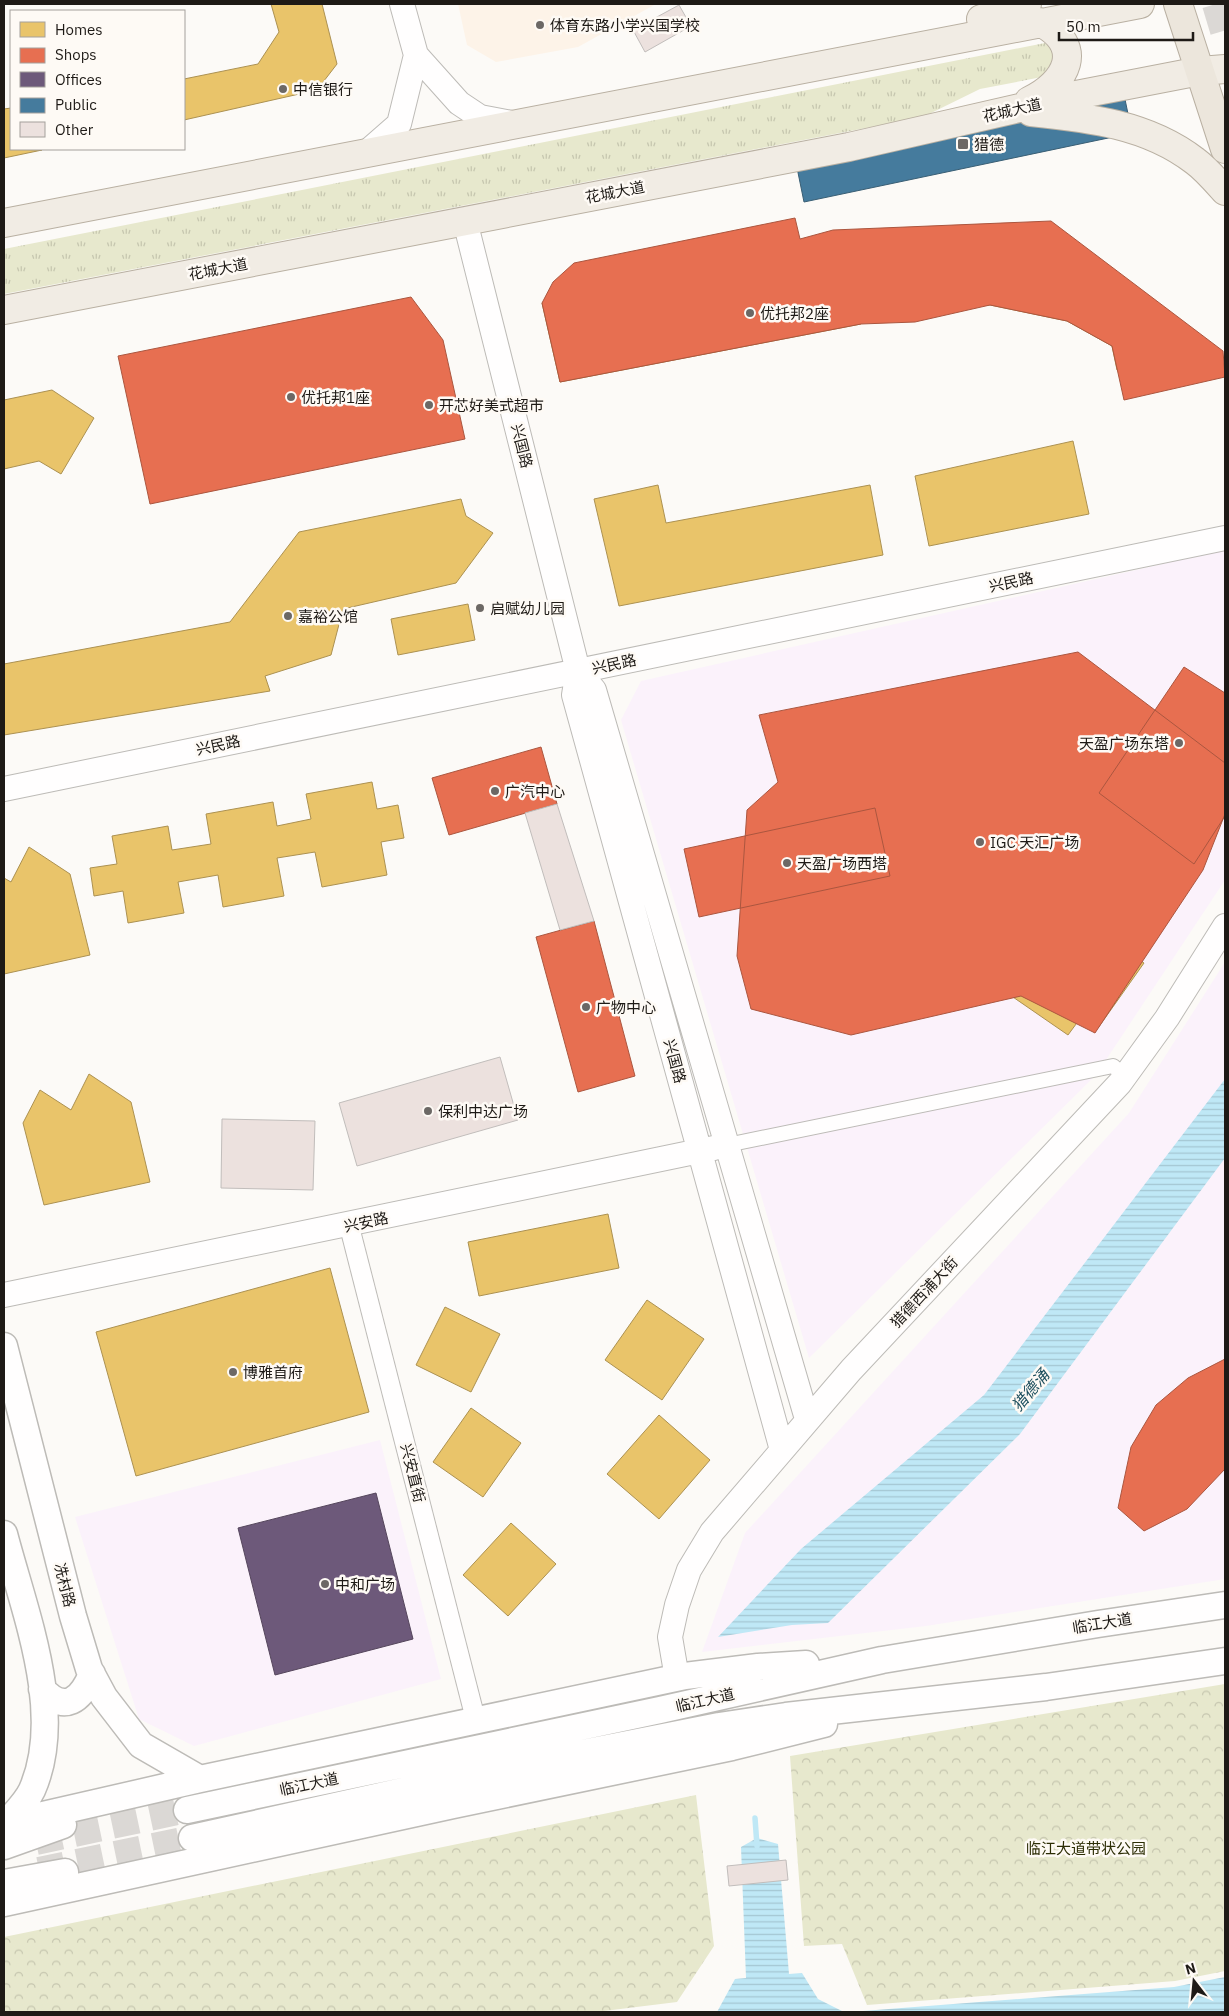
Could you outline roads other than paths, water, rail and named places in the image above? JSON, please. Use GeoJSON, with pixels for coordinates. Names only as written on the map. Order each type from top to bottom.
{"type":"FeatureCollection","features":[{"type":"Feature","properties":{"kind":"highway"},"geometry":{"type":"LineString","coordinates":[[1178,4],[1212,70],[1225,149]]}},
{"type":"Feature","properties":{"kind":"main road"},"geometry":{"type":"LineString","coordinates":[[4,222],[857,59],[1033,13],[1140,4]]}},
{"type":"Feature","properties":{"kind":"main road"},"geometry":{"type":"LineString","coordinates":[[1010,110],[1052,88],[1062,76],[1067,62],[1067,50],[1060,36],[1033,13]]}},
{"type":"Feature","properties":{"kind":"main road","name":"花城大道"},"geometry":{"type":"LineString","coordinates":[[4,310],[849,147],[1076,95],[1212,70]]}},
{"type":"Feature","properties":{"kind":"main road"},"geometry":{"type":"LineString","coordinates":[[1010,110],[1086,118],[1120,124],[1136,130],[1165,143],[1195,161],[1225,191]]}},
{"type":"Feature","properties":{"kind":"main road","name":"冼村路"},"geometry":{"type":"LineString","coordinates":[[4,1346],[72,1616],[92,1674],[104,1697],[141,1745],[200,1779]]}},
{"type":"Feature","properties":{"kind":"main road"},"geometry":{"type":"LineString","coordinates":[[4,1534],[34,1648],[42,1689],[45,1718],[45,1737],[38,1771],[31,1792],[4,1830]]}},
{"type":"Feature","properties":{"kind":"main road","name":"临江大道"},"geometry":{"type":"LineString","coordinates":[[187,1810],[660,1710],[882,1660],[1080,1626],[1225,1605]]}},
{"type":"Feature","properties":{"kind":"main road"},"geometry":{"type":"LineString","coordinates":[[4,1830],[128,1796],[200,1779],[677,1678],[758,1667],[882,1660]]}},
{"type":"Feature","properties":{"kind":"main road","name":"临江大道"},"geometry":{"type":"LineString","coordinates":[[194,1850],[636,1742],[719,1726],[886,1704],[1018,1690],[1225,1661]]}},
{"type":"Feature","properties":{"kind":"main road"},"geometry":{"type":"LineString","coordinates":[[42,1689],[52,1700],[70,1701],[86,1689],[92,1674]]}},
{"type":"Feature","properties":{"kind":"main road"},"geometry":{"type":"LineString","coordinates":[[4,1883],[194,1850]]}},
{"type":"Feature","properties":{"kind":"main road"},"geometry":{"type":"LineString","coordinates":[[4,1903],[194,1850]]}},
{"type":"Feature","properties":{"kind":"street"},"geometry":{"type":"LineString","coordinates":[[402,4],[416,55],[459,104],[480,117],[514,124]]}},
{"type":"Feature","properties":{"kind":"street"},"geometry":{"type":"LineString","coordinates":[[367,152],[399,124],[416,55]]}},
{"type":"Feature","properties":{"kind":"street","name":"兴国路"},"geometry":{"type":"LineString","coordinates":[[465,221],[578,671],[574,695],[782,1450]]}},
{"type":"Feature","properties":{"kind":"street","name":"兴民路"},"geometry":{"type":"LineString","coordinates":[[4,789],[1225,538]]}},
{"type":"Feature","properties":{"kind":"street","name":"兴国路"},"geometry":{"type":"LineString","coordinates":[[578,671],[594,690],[807,1419]]}},
{"type":"Feature","properties":{"kind":"street","name":"猎德西浦大街"},"geometry":{"type":"LineString","coordinates":[[677,1678],[670,1637],[676,1605],[689,1570],[712,1532],[807,1419],[1126,1076],[1225,926]]}},
{"type":"Feature","properties":{"kind":"street"},"geometry":{"type":"LineString","coordinates":[[727,1145],[1113,1066],[1126,1076]]}},
{"type":"Feature","properties":{"kind":"street","name":"兴安路"},"geometry":{"type":"LineString","coordinates":[[4,1295],[349,1226],[727,1145]]}},
{"type":"Feature","properties":{"kind":"street","name":"兴安直街"},"geometry":{"type":"LineString","coordinates":[[349,1226],[476,1720]]}},
{"type":"Feature","properties":{"kind":"water","name":"猎德涌"},"geometry":{"type":"Polygon","coordinates":[[[1225,1079],[1225,1158],[1020,1434],[828,1623],[792,1625],[718,1637],[801,1549],[984,1395],[1225,1079]]]}},
{"type":"Feature","properties":{"kind":"water"},"geometry":{"type":"Polygon","coordinates":[[[757,1838],[778,1844],[789,1974],[802,1973],[818,1999],[844,2012],[717,2012],[735,1979],[746,1978],[741,1847],[757,1838]]]}},
{"type":"Feature","properties":{"kind":"water"},"geometry":{"type":"Polygon","coordinates":[[[1225,1977],[1225,2012],[850,2012],[1174,1987],[1225,1977]]]}},
{"type":"Feature","properties":{"kind":"waterway"},"geometry":{"type":"LineString","coordinates":[[755,1818],[757,1846]]}},
{"type":"Feature","properties":{"kind":"tunnel"},"geometry":{"type":"LineString","coordinates":[[1216,4],[1225,34]]}},
{"type":"Feature","properties":{"kind":"tunnel"},"geometry":{"type":"LineString","coordinates":[[36,1842],[187,1810]]}},
{"type":"Feature","properties":{"kind":"tunnel"},"geometry":{"type":"LineString","coordinates":[[39,1870],[192,1838]]}},
{"type":"Feature","properties":{"kind":"place","name":"体育东路小学兴国学校"},"geometry":{"type":"Point","coordinates":[540,25]}},
{"type":"Feature","properties":{"kind":"place","name":"中信银行"},"geometry":{"type":"Point","coordinates":[283,89]}},
{"type":"Feature","properties":{"kind":"place","name":"猎德"},"geometry":{"type":"Point","coordinates":[963,144]}},
{"type":"Feature","properties":{"kind":"place","name":"优托邦2座"},"geometry":{"type":"Point","coordinates":[750,313]}},
{"type":"Feature","properties":{"kind":"place","name":"优托邦1座"},"geometry":{"type":"Point","coordinates":[291,397]}},
{"type":"Feature","properties":{"kind":"place","name":"开芯好美式超市"},"geometry":{"type":"Point","coordinates":[429,405]}},
{"type":"Feature","properties":{"kind":"place","name":"启赋幼儿园"},"geometry":{"type":"Point","coordinates":[480,608]}},
{"type":"Feature","properties":{"kind":"place","name":"嘉裕公馆"},"geometry":{"type":"Point","coordinates":[288,616]}},
{"type":"Feature","properties":{"kind":"place","name":"天盈广场东塔"},"geometry":{"type":"Point","coordinates":[1179,743]}},
{"type":"Feature","properties":{"kind":"place","name":"广汽中心"},"geometry":{"type":"Point","coordinates":[495,791]}},
{"type":"Feature","properties":{"kind":"place","name":"IGC 天汇广场"},"geometry":{"type":"Point","coordinates":[980,842]}},
{"type":"Feature","properties":{"kind":"place","name":"天盈广场西塔"},"geometry":{"type":"Point","coordinates":[787,863]}},
{"type":"Feature","properties":{"kind":"place","name":"广物中心"},"geometry":{"type":"Point","coordinates":[586,1007]}},
{"type":"Feature","properties":{"kind":"place","name":"保利中达广场"},"geometry":{"type":"Point","coordinates":[428,1111]}},
{"type":"Feature","properties":{"kind":"place","name":"博雅首府"},"geometry":{"type":"Point","coordinates":[233,1372]}},
{"type":"Feature","properties":{"kind":"place","name":"中和广场"},"geometry":{"type":"Point","coordinates":[325,1584]}},
{"type":"Feature","properties":{"kind":"park label","name":"临江大道带状公园"},"geometry":{"type":"Point","coordinates":[1086,1848]}}]}
